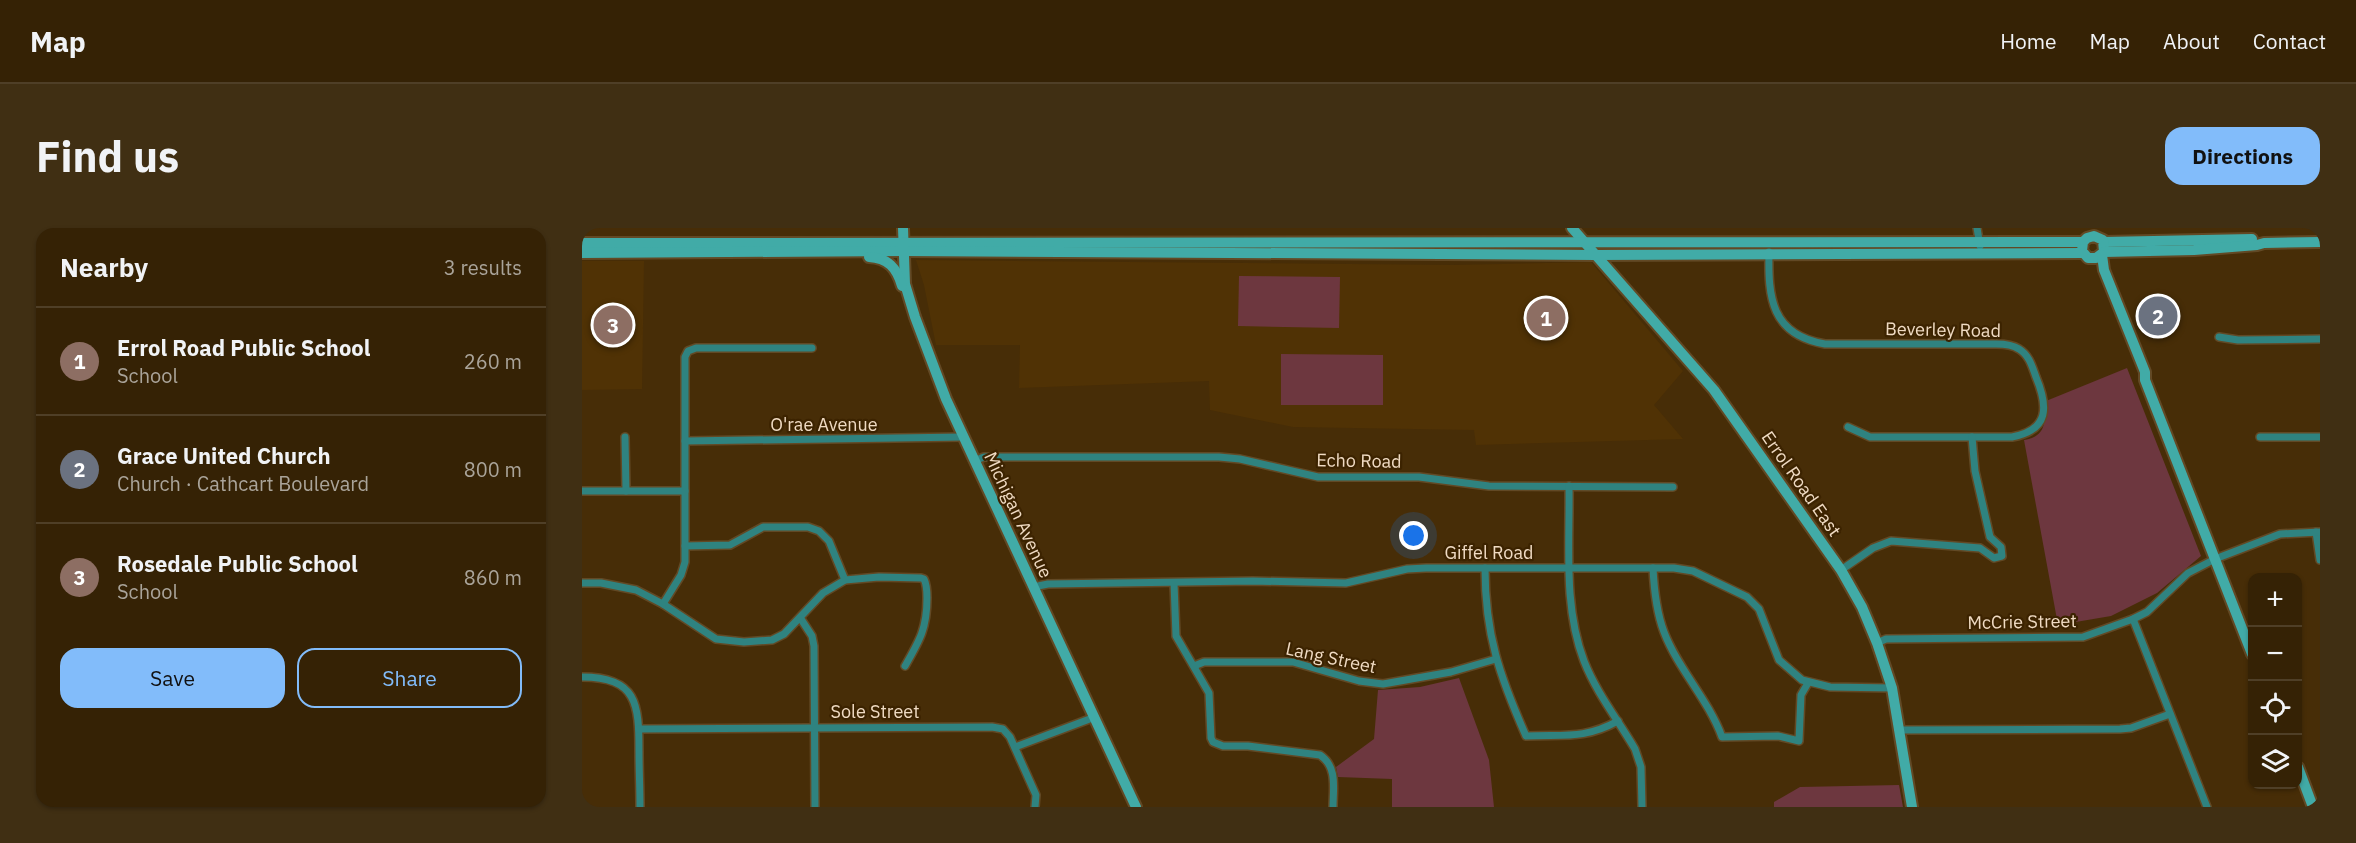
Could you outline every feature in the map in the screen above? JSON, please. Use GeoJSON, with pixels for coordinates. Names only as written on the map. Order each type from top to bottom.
{"type":"FeatureCollection","features":[{"type":"Feature","properties":{"kind":"main road","name":"Michigan Avenue"},"geometry":{"type":"LineString","coordinates":[[903,228],[904,279],[915,318],[946,399],[1136,807]]}},
{"type":"Feature","properties":{"kind":"main road","name":"Errol Road East"},"geometry":{"type":"LineString","coordinates":[[1572,228],[1714,390],[1841,570],[1862,607],[1892,688],[1912,807]]}},
{"type":"Feature","properties":{"kind":"main road"},"geometry":{"type":"LineString","coordinates":[[2081,228],[2093,245],[2139,376],[2145,380],[2248,642]]}},
{"type":"Feature","properties":{"kind":"main road"},"geometry":{"type":"LineString","coordinates":[[582,254],[843,253],[903,246],[2093,245],[2209,249],[2264,243],[2320,242]]}},
{"type":"Feature","properties":{"kind":"main road"},"geometry":{"type":"LineString","coordinates":[[582,243],[1596,255],[1769,247]]}},
{"type":"Feature","properties":{"kind":"main road"},"geometry":{"type":"LineString","coordinates":[[843,253],[880,258],[893,266],[915,318]]}},
{"type":"Feature","properties":{"kind":"main road"},"geometry":{"type":"LineString","coordinates":[[2302,778],[2313,807]]}},
{"type":"Feature","properties":{"kind":"street"},"geometry":{"type":"LineString","coordinates":[[1977,228],[1980,246]]}},
{"type":"Feature","properties":{"kind":"street","name":"Beverley Road"},"geometry":{"type":"LineString","coordinates":[[1769,247],[1769,289],[1774,306],[1789,327],[1810,341],[1832,344],[1996,344],[2021,350],[2030,360],[2045,404],[2041,420],[2034,429],[2012,437],[1870,437],[1848,427]]}},
{"type":"Feature","properties":{"kind":"street"},"geometry":{"type":"LineString","coordinates":[[2218,337],[2238,340],[2320,339]]}},
{"type":"Feature","properties":{"kind":"street"},"geometry":{"type":"LineString","coordinates":[[663,604],[681,575],[685,546],[685,357],[688,351],[696,348],[812,348]]}},
{"type":"Feature","properties":{"kind":"street"},"geometry":{"type":"LineString","coordinates":[[2260,437],[2320,436]]}},
{"type":"Feature","properties":{"kind":"street"},"geometry":{"type":"LineString","coordinates":[[625,437],[626,491]]}},
{"type":"Feature","properties":{"kind":"street","name":"O'rae Avenue"},"geometry":{"type":"LineString","coordinates":[[685,441],[963,437]]}},
{"type":"Feature","properties":{"kind":"street"},"geometry":{"type":"LineString","coordinates":[[1841,570],[1874,548],[1891,541],[1980,548],[1994,558],[2002,556],[2001,548],[1990,537],[1975,471],[1972,437]]}},
{"type":"Feature","properties":{"kind":"street","name":"Echo Road"},"geometry":{"type":"LineString","coordinates":[[974,461],[984,458],[1219,457],[1240,459],[1318,477],[1419,477],[1489,486],[1673,487]]}},
{"type":"Feature","properties":{"kind":"street"},"geometry":{"type":"LineString","coordinates":[[1569,486],[1572,612],[1580,650],[1591,676],[1640,761],[1642,807]]}},
{"type":"Feature","properties":{"kind":"street"},"geometry":{"type":"LineString","coordinates":[[582,491],[685,491]]}},
{"type":"Feature","properties":{"kind":"street"},"geometry":{"type":"LineString","coordinates":[[685,546],[730,545],[763,527],[808,527],[819,531],[829,541],[845,580]]}},
{"type":"Feature","properties":{"kind":"street"},"geometry":{"type":"LineString","coordinates":[[2318,532],[2320,560]]}},
{"type":"Feature","properties":{"kind":"street","name":"McCrie Street"},"geometry":{"type":"LineString","coordinates":[[1877,643],[1886,639],[2083,637],[2133,619],[2159,602],[2188,573],[2215,559],[2280,534],[2318,532]]}},
{"type":"Feature","properties":{"kind":"street"},"geometry":{"type":"LineString","coordinates":[[1485,568],[1487,615],[1496,659],[1510,701],[1526,736],[1584,735],[1601,730],[1618,721]]}},
{"type":"Feature","properties":{"kind":"street","name":"Giffel Road"},"geometry":{"type":"LineString","coordinates":[[1034,587],[1048,584],[1253,581],[1346,583],[1407,570],[1485,568],[1653,568],[1694,571],[1747,597],[1759,609],[1779,660],[1790,672],[1808,683],[1830,687],[1892,688]]}},
{"type":"Feature","properties":{"kind":"street"},"geometry":{"type":"LineString","coordinates":[[1653,568],[1657,606],[1663,630],[1716,720],[1722,737],[1778,736],[1799,741],[1801,695],[1808,683]]}},
{"type":"Feature","properties":{"kind":"street"},"geometry":{"type":"LineString","coordinates":[[582,584],[601,583],[636,590],[663,604],[716,639],[744,642],[772,640],[784,634],[801,619],[823,593],[845,580],[879,577],[921,578],[927,586],[926,624],[923,635],[905,666]]}},
{"type":"Feature","properties":{"kind":"street"},"geometry":{"type":"LineString","coordinates":[[1174,583],[1176,636],[1181,649],[1194,666],[1209,693],[1213,742],[1223,746],[1248,746],[1320,755],[1328,761],[1332,770],[1334,807]]}},
{"type":"Feature","properties":{"kind":"street"},"geometry":{"type":"LineString","coordinates":[[801,619],[812,636],[814,646],[814,807]]}},
{"type":"Feature","properties":{"kind":"street"},"geometry":{"type":"LineString","coordinates":[[2133,619],[2207,806],[2198,807]]}},
{"type":"Feature","properties":{"kind":"street","name":"Lang Street"},"geometry":{"type":"LineString","coordinates":[[1194,666],[1203,662],[1293,662],[1359,681],[1383,684],[1451,672],[1496,659]]}},
{"type":"Feature","properties":{"kind":"street"},"geometry":{"type":"LineString","coordinates":[[582,677],[603,677],[619,683],[630,693],[638,711],[640,807]]}},
{"type":"Feature","properties":{"kind":"street"},"geometry":{"type":"LineString","coordinates":[[1899,730],[2120,729],[2131,728],[2170,714]]}},
{"type":"Feature","properties":{"kind":"street"},"geometry":{"type":"LineString","coordinates":[[1035,807],[1036,795],[1015,747],[1095,717]]}},
{"type":"Feature","properties":{"kind":"street","name":"Sole Street"},"geometry":{"type":"LineString","coordinates":[[639,729],[814,726],[992,727],[1007,732],[1015,747]]}},
{"type":"Feature","properties":{"kind":"shaded area"},"geometry":{"type":"Polygon","coordinates":[[[916,260],[1453,265],[1591,262],[1683,371],[1654,405],[1683,439],[1476,445],[1474,430],[1293,427],[1210,410],[1209,381],[1019,388],[1020,345],[936,345],[924,285],[916,260]]]}},
{"type":"Feature","properties":{"kind":"shaded area"},"geometry":{"type":"Polygon","coordinates":[[[582,261],[644,261],[642,389],[582,390],[582,261]]]}},
{"type":"Feature","properties":{"kind":"shaded area"},"geometry":{"type":"Polygon","coordinates":[[[1239,276],[1340,277],[1339,328],[1238,326],[1239,276]]]}},
{"type":"Feature","properties":{"kind":"shaded area"},"geometry":{"type":"Polygon","coordinates":[[[1281,354],[1383,355],[1383,405],[1281,405],[1281,354]]]}},
{"type":"Feature","properties":{"kind":"shaded area"},"geometry":{"type":"Polygon","coordinates":[[[2127,368],[2201,556],[2157,593],[2111,616],[2058,625],[2024,440],[2032,438],[2041,431],[2046,401],[2127,368]]]}},
{"type":"Feature","properties":{"kind":"shaded area"},"geometry":{"type":"Polygon","coordinates":[[[1459,678],[1489,760],[1494,807],[1392,807],[1392,779],[1338,777],[1336,767],[1374,739],[1378,690],[1420,687],[1459,678]]]}},
{"type":"Feature","properties":{"kind":"shaded area"},"geometry":{"type":"Polygon","coordinates":[[[1899,785],[1903,807],[1774,807],[1774,802],[1800,787],[1899,785]]]}},
{"type":"Feature","properties":{"kind":"place","name":"Grace United Church"},"geometry":{"type":"Point","coordinates":[2158,316]}},
{"type":"Feature","properties":{"kind":"place","name":"Errol Road Public School"},"geometry":{"type":"Point","coordinates":[1546,318]}},
{"type":"Feature","properties":{"kind":"place","name":"Rosedale Public School"},"geometry":{"type":"Point","coordinates":[613,325]}}]}
